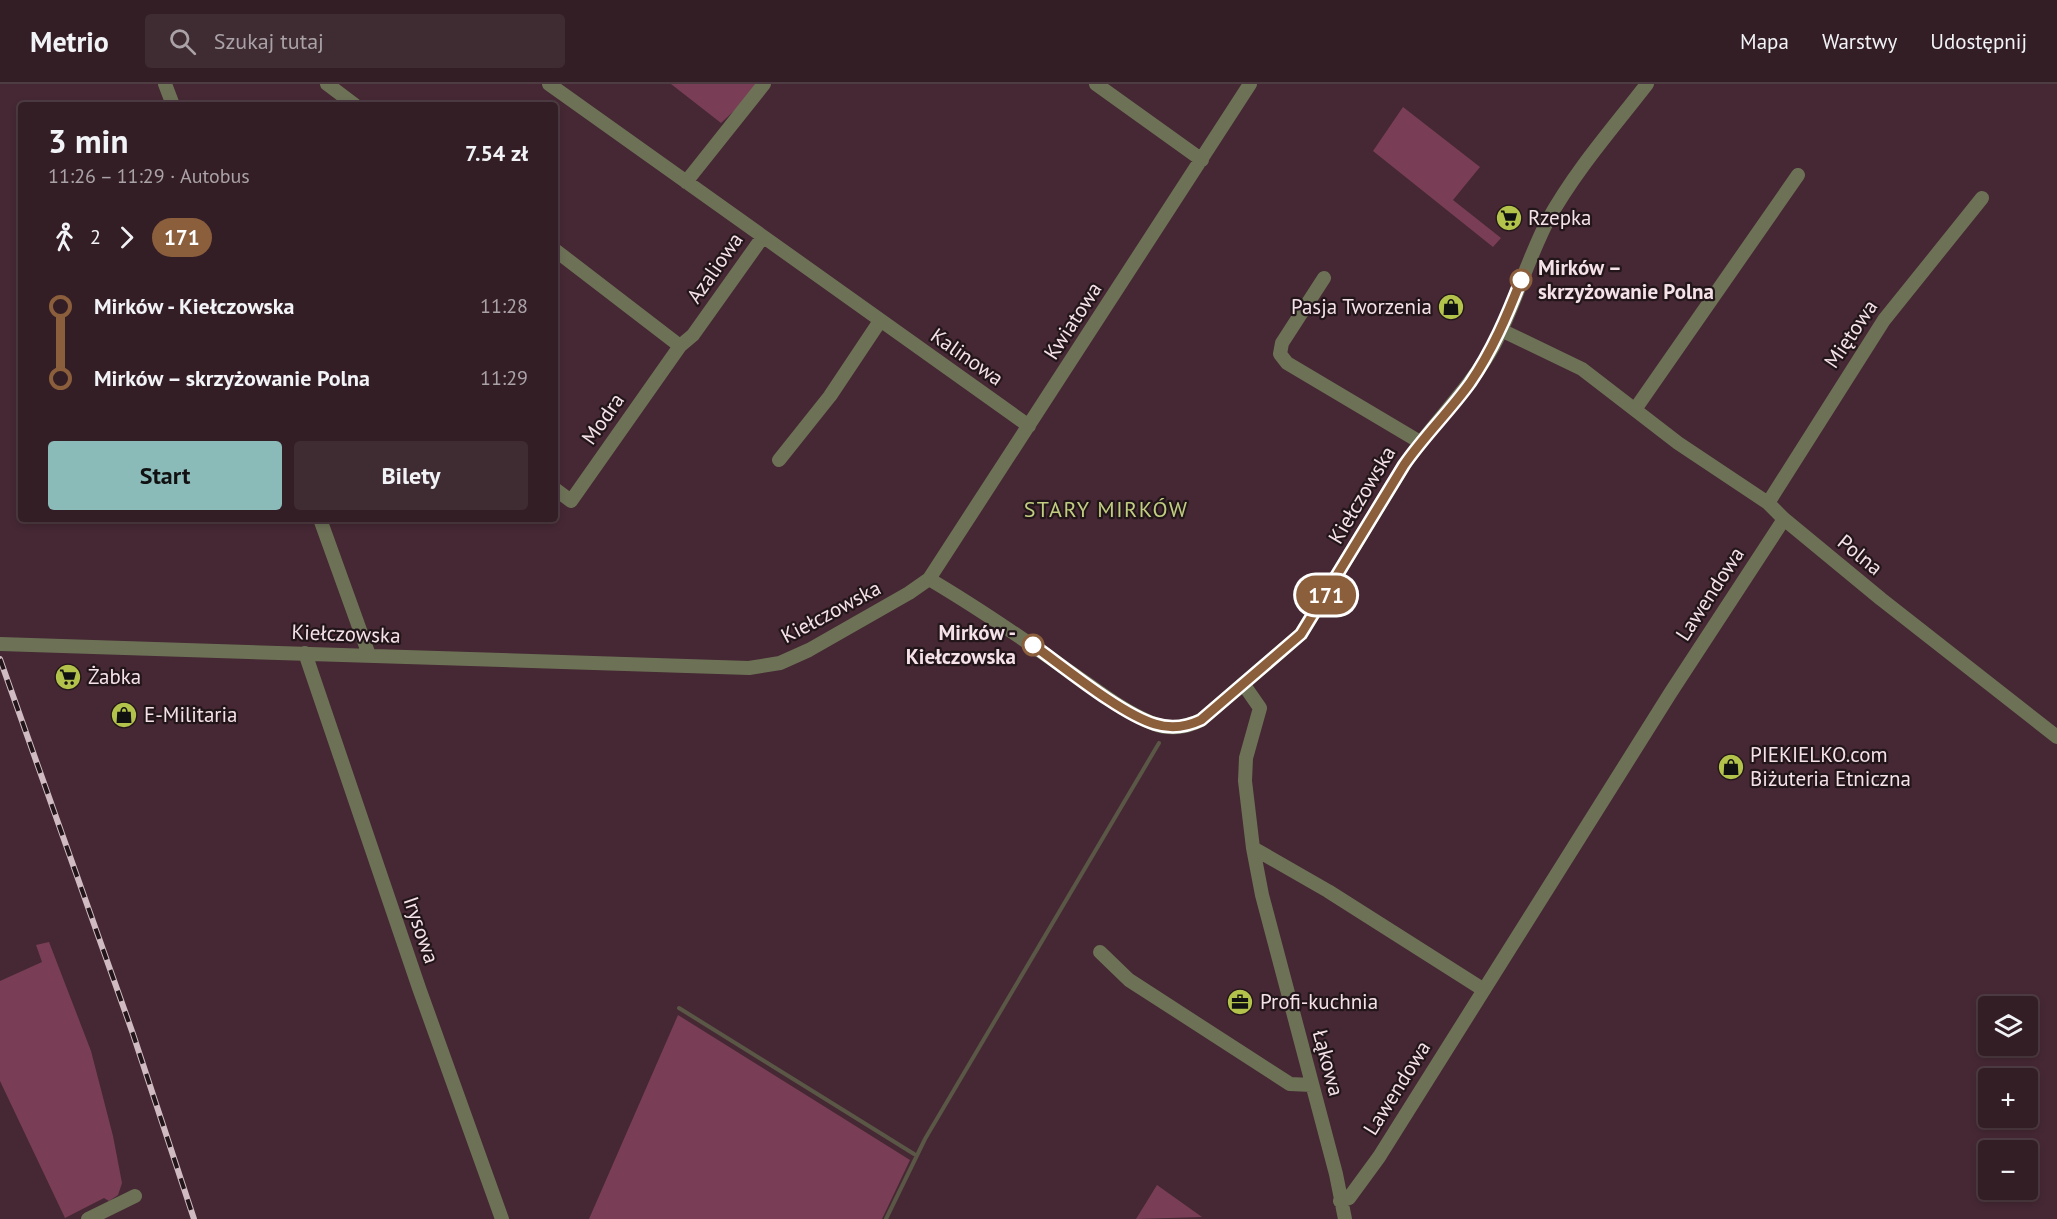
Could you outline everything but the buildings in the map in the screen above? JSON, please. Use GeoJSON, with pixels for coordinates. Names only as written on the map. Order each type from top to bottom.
{"type":"FeatureCollection","features":[{"type":"Feature","properties":{"kind":"street"},"geometry":{"type":"LineString","coordinates":[[165,84],[171,102]]}},
{"type":"Feature","properties":{"kind":"street"},"geometry":{"type":"LineString","coordinates":[[327,84],[351,102]]}},
{"type":"Feature","properties":{"kind":"street","name":"Azaliowa"},"geometry":{"type":"LineString","coordinates":[[549,84],[762,238],[693,335],[680,346]]}},
{"type":"Feature","properties":{"kind":"street"},"geometry":{"type":"LineString","coordinates":[[686,182],[764,84]]}},
{"type":"Feature","properties":{"kind":"street"},"geometry":{"type":"LineString","coordinates":[[1096,84],[1202,160]]}},
{"type":"Feature","properties":{"kind":"street","name":"Kwiatowa"},"geometry":{"type":"LineString","coordinates":[[929,579],[1250,84]]}},
{"type":"Feature","properties":{"kind":"street","name":"Kiełczowska"},"geometry":{"type":"LineString","coordinates":[[0,644],[749,668],[772,666],[809,650],[899,599],[929,579],[1018,635],[1124,708],[1154,724],[1170,727],[1193,724],[1244,686],[1291,645],[1311,621],[1420,441],[1469,384],[1501,330],[1553,212],[1596,148],[1647,84]]}},
{"type":"Feature","properties":{"kind":"street"},"geometry":{"type":"LineString","coordinates":[[1636,408],[1798,175]]}},
{"type":"Feature","properties":{"kind":"street","name":"Miętowa"},"geometry":{"type":"LineString","coordinates":[[1768,502],[1884,320],[1982,198]]}},
{"type":"Feature","properties":{"kind":"street","name":"Kalinowa"},"geometry":{"type":"LineString","coordinates":[[762,238],[1029,426]]}},
{"type":"Feature","properties":{"kind":"street"},"geometry":{"type":"LineString","coordinates":[[558,252],[680,346]]}},
{"type":"Feature","properties":{"kind":"street","name":"Kiełczowska"},"geometry":{"type":"LineString","coordinates":[[1324,278],[1282,343],[1280,354],[1287,363],[1420,441]]}},
{"type":"Feature","properties":{"kind":"street"},"geometry":{"type":"LineString","coordinates":[[778,460],[830,396],[880,321]]}},
{"type":"Feature","properties":{"kind":"street","name":"Polna"},"geometry":{"type":"LineString","coordinates":[[1501,330],[1582,369],[1678,442],[1768,502],[1784,519],[2057,737]]}},
{"type":"Feature","properties":{"kind":"street","name":"Modra"},"geometry":{"type":"LineString","coordinates":[[558,491],[571,501],[680,346]]}},
{"type":"Feature","properties":{"kind":"street","name":"Lawendowa"},"geometry":{"type":"LineString","coordinates":[[1340,1201],[1349,1198],[1368,1172],[1671,692],[1784,519]]}},
{"type":"Feature","properties":{"kind":"street"},"geometry":{"type":"LineString","coordinates":[[321,522],[369,655]]}},
{"type":"Feature","properties":{"kind":"street","name":"Irysowa"},"geometry":{"type":"LineString","coordinates":[[305,653],[418,988],[502,1219]]}},
{"type":"Feature","properties":{"kind":"street","name":"Łąkowa"},"geometry":{"type":"LineString","coordinates":[[1244,686],[1260,708],[1246,758],[1245,781],[1253,848],[1262,895],[1336,1174],[1345,1219]]}},
{"type":"Feature","properties":{"kind":"street"},"geometry":{"type":"LineString","coordinates":[[1253,848],[1328,891],[1484,990]]}},
{"type":"Feature","properties":{"kind":"street"},"geometry":{"type":"LineString","coordinates":[[1100,952],[1129,980],[1290,1084],[1312,1085]]}},
{"type":"Feature","properties":{"kind":"street"},"geometry":{"type":"LineString","coordinates":[[88,1219],[135,1196]]}},
{"type":"Feature","properties":{"kind":"shaded area"},"geometry":{"type":"Polygon","coordinates":[[[671,84],[759,84],[750,96],[721,123],[671,84]]]}},
{"type":"Feature","properties":{"kind":"shaded area"},"geometry":{"type":"Polygon","coordinates":[[[1403,107],[1480,167],[1453,200],[1501,238],[1493,247],[1373,151],[1403,107]]]}},
{"type":"Feature","properties":{"kind":"shaded area"},"geometry":{"type":"Polygon","coordinates":[[[49,942],[91,1051],[113,1136],[122,1183],[118,1195],[109,1201],[104,1198],[65,1218],[0,1081],[0,981],[42,962],[36,945],[49,942]]]}},
{"type":"Feature","properties":{"kind":"shaded area"},"geometry":{"type":"Polygon","coordinates":[[[678,1015],[910,1160],[882,1219],[589,1219],[678,1015]]]}},
{"type":"Feature","properties":{"kind":"shaded area"},"geometry":{"type":"Polygon","coordinates":[[[1157,1185],[1202,1217],[1136,1219],[1157,1185]]]}},
{"type":"Feature","properties":{"kind":"waterway"},"geometry":{"type":"LineString","coordinates":[[886,1219],[925,1139],[1159,743]]}},
{"type":"Feature","properties":{"kind":"waterway"},"geometry":{"type":"LineString","coordinates":[[679,1008],[914,1154]]}},
{"type":"Feature","properties":{"kind":"railway"},"geometry":{"type":"LineString","coordinates":[[0,659],[133,1034],[194,1219]]}},
{"type":"Feature","properties":{"kind":"bus line","name":"171"},"geometry":{"type":"LineString","coordinates":[[1033,645],[1124,708],[1154,724],[1170,727],[1186,726],[1201,720],[1278,656],[1311,621],[1404,465],[1420,441],[1469,384],[1494,345],[1521,280]]}},
{"type":"Feature","properties":{"kind":"place","name":"Rzepka"},"geometry":{"type":"Point","coordinates":[1509,218]}},
{"type":"Feature","properties":{"kind":"place","name":"Mirków – skrzyżowanie Polna"},"geometry":{"type":"Point","coordinates":[1521,280]}},
{"type":"Feature","properties":{"kind":"place","name":"Pasja Tworzenia"},"geometry":{"type":"Point","coordinates":[1451,307]}},
{"type":"Feature","properties":{"kind":"place","name":"Mirków - Kiełczowska"},"geometry":{"type":"Point","coordinates":[1033,645]}},
{"type":"Feature","properties":{"kind":"place","name":"Żabka"},"geometry":{"type":"Point","coordinates":[68,677]}},
{"type":"Feature","properties":{"kind":"place","name":"E-Militaria"},"geometry":{"type":"Point","coordinates":[124,715]}},
{"type":"Feature","properties":{"kind":"place","name":"PIEKIELKO.com Biżuteria Etniczna"},"geometry":{"type":"Point","coordinates":[1731,767]}},
{"type":"Feature","properties":{"kind":"place","name":"Profi-kuchnia"},"geometry":{"type":"Point","coordinates":[1240,1002]}},
{"type":"Feature","properties":{"kind":"district","name":"STARY MIRKÓW"},"geometry":{"type":"Point","coordinates":[1106,509]}}]}
